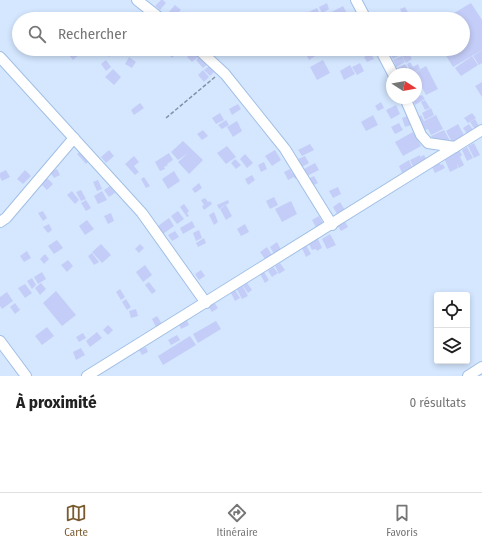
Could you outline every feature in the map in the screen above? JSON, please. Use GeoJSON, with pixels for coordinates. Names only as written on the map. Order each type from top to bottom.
{"type":"FeatureCollection","features":[{"type":"Feature","properties":{"kind":"street"},"geometry":{"type":"LineString","coordinates":[[137,0],[152,12]]}},
{"type":"Feature","properties":{"kind":"street"},"geometry":{"type":"LineString","coordinates":[[356,0],[362,12]]}},
{"type":"Feature","properties":{"kind":"street"},"geometry":{"type":"LineString","coordinates":[[206,56],[222,71],[285,149],[332,225]]}},
{"type":"Feature","properties":{"kind":"street"},"geometry":{"type":"LineString","coordinates":[[384,56],[390,68]]}},
{"type":"Feature","properties":{"kind":"street"},"geometry":{"type":"LineString","coordinates":[[0,57],[142,212],[206,303]]}},
{"type":"Feature","properties":{"kind":"street"},"geometry":{"type":"LineString","coordinates":[[408,104],[421,134],[428,142],[455,147]]}},
{"type":"Feature","properties":{"kind":"street"},"geometry":{"type":"LineString","coordinates":[[87,376],[332,225],[482,130]]}},
{"type":"Feature","properties":{"kind":"street"},"geometry":{"type":"LineString","coordinates":[[0,222],[6,218],[74,138]]}},
{"type":"Feature","properties":{"kind":"street"},"geometry":{"type":"LineString","coordinates":[[0,341],[26,376]]}},
{"type":"Feature","properties":{"kind":"street"},"geometry":{"type":"LineString","coordinates":[[468,376],[482,367]]}},
{"type":"Feature","properties":{"kind":"path"},"geometry":{"type":"LineString","coordinates":[[166,118],[222,71]]}},
{"type":"Feature","properties":{"kind":"building"},"geometry":{"type":"Polygon","coordinates":[[[161,0],[166,3],[160,10],[155,6],[161,0]]]}},
{"type":"Feature","properties":{"kind":"building"},"geometry":{"type":"Polygon","coordinates":[[[327,3],[329,9],[322,12],[319,7],[327,3]]]}},
{"type":"Feature","properties":{"kind":"building"},"geometry":{"type":"Polygon","coordinates":[[[471,3],[482,20],[482,50],[453,67],[446,56],[470,56],[470,12],[456,12],[471,3]]]}},
{"type":"Feature","properties":{"kind":"building"},"geometry":{"type":"Polygon","coordinates":[[[175,5],[181,10],[179,12],[169,12],[175,5]]]}},
{"type":"Feature","properties":{"kind":"building"},"geometry":{"type":"Polygon","coordinates":[[[343,6],[346,12],[331,12],[343,6]]]}},
{"type":"Feature","properties":{"kind":"building"},"geometry":{"type":"Polygon","coordinates":[[[405,7],[408,12],[402,12],[400,9],[405,7]]]}},
{"type":"Feature","properties":{"kind":"building"},"geometry":{"type":"Polygon","coordinates":[[[317,8],[319,12],[309,12],[317,8]]]}},
{"type":"Feature","properties":{"kind":"building"},"geometry":{"type":"Polygon","coordinates":[[[482,50],[482,63],[479,65],[473,56],[482,50]]]}},
{"type":"Feature","properties":{"kind":"building"},"geometry":{"type":"Polygon","coordinates":[[[70,56],[78,56],[73,60],[70,56]]]}},
{"type":"Feature","properties":{"kind":"building"},"geometry":{"type":"Polygon","coordinates":[[[188,56],[199,56],[192,62],[187,57],[188,56]]]}},
{"type":"Feature","properties":{"kind":"building"},"geometry":{"type":"Polygon","coordinates":[[[201,56],[208,64],[203,68],[196,60],[201,56]]]}},
{"type":"Feature","properties":{"kind":"building"},"geometry":{"type":"Polygon","coordinates":[[[307,56],[315,56],[309,60],[307,56]]]}},
{"type":"Feature","properties":{"kind":"building"},"geometry":{"type":"Polygon","coordinates":[[[372,56],[374,59],[367,62],[364,57],[372,56]]]}},
{"type":"Feature","properties":{"kind":"building"},"geometry":{"type":"Polygon","coordinates":[[[392,56],[398,56],[393,59],[392,56]]]}},
{"type":"Feature","properties":{"kind":"building"},"geometry":{"type":"Polygon","coordinates":[[[402,56],[410,56],[412,59],[406,63],[402,56]]]}},
{"type":"Feature","properties":{"kind":"building"},"geometry":{"type":"Polygon","coordinates":[[[402,56],[405,62],[396,67],[393,60],[402,56]]]}},
{"type":"Feature","properties":{"kind":"building"},"geometry":{"type":"Polygon","coordinates":[[[472,56],[478,65],[461,76],[455,68],[472,56]]]}},
{"type":"Feature","properties":{"kind":"building"},"geometry":{"type":"Polygon","coordinates":[[[129,57],[136,62],[132,68],[125,64],[129,57]]]}},
{"type":"Feature","properties":{"kind":"building"},"geometry":{"type":"Polygon","coordinates":[[[106,60],[111,67],[106,71],[101,64],[106,60]]]}},
{"type":"Feature","properties":{"kind":"building"},"geometry":{"type":"Polygon","coordinates":[[[323,60],[330,73],[317,80],[310,67],[323,60]]]}},
{"type":"Feature","properties":{"kind":"building"},"geometry":{"type":"Polygon","coordinates":[[[410,62],[413,67],[418,64],[420,68],[409,68],[407,64],[410,62]]]}},
{"type":"Feature","properties":{"kind":"building"},"geometry":{"type":"Polygon","coordinates":[[[360,63],[364,71],[357,75],[352,67],[360,63]]]}},
{"type":"Feature","properties":{"kind":"building"},"geometry":{"type":"Polygon","coordinates":[[[405,64],[408,68],[398,68],[405,64]]]}},
{"type":"Feature","properties":{"kind":"building"},"geometry":{"type":"Polygon","coordinates":[[[350,65],[355,74],[344,80],[340,71],[350,65]]]}},
{"type":"Feature","properties":{"kind":"building"},"geometry":{"type":"Polygon","coordinates":[[[209,66],[214,72],[210,76],[204,70],[209,66]]]}},
{"type":"Feature","properties":{"kind":"building"},"geometry":{"type":"Polygon","coordinates":[[[426,66],[438,89],[426,95],[422,87],[422,68],[426,66]]]}},
{"type":"Feature","properties":{"kind":"building"},"geometry":{"type":"Polygon","coordinates":[[[113,69],[121,77],[114,85],[105,77],[113,69]]]}},
{"type":"Feature","properties":{"kind":"building"},"geometry":{"type":"Polygon","coordinates":[[[203,70],[209,77],[204,82],[198,75],[203,70]]]}},
{"type":"Feature","properties":{"kind":"building"},"geometry":{"type":"Polygon","coordinates":[[[482,82],[482,97],[475,86],[482,82]]]}},
{"type":"Feature","properties":{"kind":"building"},"geometry":{"type":"Polygon","coordinates":[[[425,100],[430,108],[425,110],[422,102],[425,100]]]}},
{"type":"Feature","properties":{"kind":"building"},"geometry":{"type":"Polygon","coordinates":[[[381,102],[384,108],[378,111],[375,106],[381,102]]]}},
{"type":"Feature","properties":{"kind":"building"},"geometry":{"type":"Polygon","coordinates":[[[140,103],[144,108],[134,115],[131,110],[140,103]]]}},
{"type":"Feature","properties":{"kind":"building"},"geometry":{"type":"Polygon","coordinates":[[[238,104],[241,109],[232,115],[229,109],[238,104]]]}},
{"type":"Feature","properties":{"kind":"building"},"geometry":{"type":"Polygon","coordinates":[[[396,105],[400,114],[391,119],[386,110],[396,105]]]}},
{"type":"Feature","properties":{"kind":"building"},"geometry":{"type":"Polygon","coordinates":[[[431,108],[434,115],[425,120],[422,113],[431,108]]]}},
{"type":"Feature","properties":{"kind":"building"},"geometry":{"type":"Polygon","coordinates":[[[220,113],[224,120],[216,124],[212,118],[220,113]]]}},
{"type":"Feature","properties":{"kind":"building"},"geometry":{"type":"Polygon","coordinates":[[[472,113],[476,118],[468,123],[464,118],[472,113]]]}},
{"type":"Feature","properties":{"kind":"building"},"geometry":{"type":"Polygon","coordinates":[[[373,115],[378,125],[366,131],[361,122],[373,115]]]}},
{"type":"Feature","properties":{"kind":"building"},"geometry":{"type":"Polygon","coordinates":[[[421,115],[424,121],[436,115],[443,129],[431,135],[428,129],[425,130],[418,117],[421,115]]]}},
{"type":"Feature","properties":{"kind":"building"},"geometry":{"type":"Polygon","coordinates":[[[407,116],[411,125],[405,127],[402,118],[407,116]]]}},
{"type":"Feature","properties":{"kind":"building"},"geometry":{"type":"Polygon","coordinates":[[[475,119],[480,128],[476,131],[470,122],[475,119]]]}},
{"type":"Feature","properties":{"kind":"building"},"geometry":{"type":"Polygon","coordinates":[[[226,120],[229,125],[222,129],[218,125],[226,120]]]}},
{"type":"Feature","properties":{"kind":"building"},"geometry":{"type":"Polygon","coordinates":[[[237,121],[242,131],[233,137],[227,127],[237,121]]]}},
{"type":"Feature","properties":{"kind":"building"},"geometry":{"type":"Polygon","coordinates":[[[399,123],[403,130],[395,134],[391,127],[399,123]]]}},
{"type":"Feature","properties":{"kind":"building"},"geometry":{"type":"Polygon","coordinates":[[[458,124],[465,137],[453,144],[446,131],[458,124]]]}},
{"type":"Feature","properties":{"kind":"building"},"geometry":{"type":"Polygon","coordinates":[[[469,124],[474,131],[468,135],[463,128],[469,124]]]}},
{"type":"Feature","properties":{"kind":"building"},"geometry":{"type":"Polygon","coordinates":[[[203,130],[208,136],[202,140],[197,134],[203,130]]]}},
{"type":"Feature","properties":{"kind":"building"},"geometry":{"type":"Polygon","coordinates":[[[444,130],[450,141],[441,144],[434,142],[431,136],[444,130]]]}},
{"type":"Feature","properties":{"kind":"building"},"geometry":{"type":"Polygon","coordinates":[[[413,132],[421,146],[403,156],[395,142],[413,132]]]}},
{"type":"Feature","properties":{"kind":"building"},"geometry":{"type":"Polygon","coordinates":[[[183,141],[203,160],[189,174],[178,162],[188,153],[178,160],[171,152],[183,141]]]}},
{"type":"Feature","properties":{"kind":"building"},"geometry":{"type":"Polygon","coordinates":[[[474,143],[480,155],[474,158],[468,146],[474,143]]]}},
{"type":"Feature","properties":{"kind":"building"},"geometry":{"type":"Polygon","coordinates":[[[310,144],[314,150],[302,156],[298,150],[310,144]]]}},
{"type":"Feature","properties":{"kind":"building"},"geometry":{"type":"Polygon","coordinates":[[[227,146],[236,157],[226,164],[217,153],[227,146]]]}},
{"type":"Feature","properties":{"kind":"building"},"geometry":{"type":"Polygon","coordinates":[[[467,147],[473,158],[467,161],[462,150],[467,147]]]}},
{"type":"Feature","properties":{"kind":"building"},"geometry":{"type":"Polygon","coordinates":[[[82,150],[91,159],[86,164],[77,154],[82,150]]]}},
{"type":"Feature","properties":{"kind":"building"},"geometry":{"type":"Polygon","coordinates":[[[109,150],[114,156],[106,163],[101,157],[109,150]]]}},
{"type":"Feature","properties":{"kind":"building"},"geometry":{"type":"Polygon","coordinates":[[[275,150],[281,160],[272,166],[265,156],[275,150]]]}},
{"type":"Feature","properties":{"kind":"building"},"geometry":{"type":"Polygon","coordinates":[[[459,150],[462,155],[460,157],[464,165],[459,168],[457,163],[458,168],[450,172],[444,158],[459,150]]]}},
{"type":"Feature","properties":{"kind":"building"},"geometry":{"type":"Polygon","coordinates":[[[169,153],[173,160],[164,167],[165,169],[160,171],[155,162],[169,153]]]}},
{"type":"Feature","properties":{"kind":"building"},"geometry":{"type":"Polygon","coordinates":[[[245,154],[253,163],[247,168],[240,159],[245,154]]]}},
{"type":"Feature","properties":{"kind":"building"},"geometry":{"type":"Polygon","coordinates":[[[420,155],[420,157],[424,155],[428,162],[414,169],[410,160],[420,155]]]}},
{"type":"Feature","properties":{"kind":"building"},"geometry":{"type":"Polygon","coordinates":[[[134,156],[139,162],[134,166],[139,172],[135,175],[125,164],[134,156]]]}},
{"type":"Feature","properties":{"kind":"building"},"geometry":{"type":"Polygon","coordinates":[[[305,156],[309,163],[302,167],[298,159],[305,156]]]}},
{"type":"Feature","properties":{"kind":"building"},"geometry":{"type":"Polygon","coordinates":[[[235,159],[241,165],[236,169],[231,163],[235,159]]]}},
{"type":"Feature","properties":{"kind":"building"},"geometry":{"type":"Polygon","coordinates":[[[409,160],[412,167],[402,173],[399,166],[409,160]]]}},
{"type":"Feature","properties":{"kind":"building"},"geometry":{"type":"Polygon","coordinates":[[[264,162],[267,169],[261,172],[258,165],[264,162]]]}},
{"type":"Feature","properties":{"kind":"building"},"geometry":{"type":"Polygon","coordinates":[[[439,162],[441,165],[443,164],[445,168],[435,173],[431,165],[439,162]]]}},
{"type":"Feature","properties":{"kind":"building"},"geometry":{"type":"Polygon","coordinates":[[[315,163],[319,170],[307,176],[304,169],[315,163]]]}},
{"type":"Feature","properties":{"kind":"building"},"geometry":{"type":"Polygon","coordinates":[[[57,169],[60,175],[54,178],[50,172],[57,169]]]}},
{"type":"Feature","properties":{"kind":"building"},"geometry":{"type":"Polygon","coordinates":[[[290,169],[292,173],[296,171],[299,177],[295,179],[294,177],[288,180],[284,172],[290,169]]]}},
{"type":"Feature","properties":{"kind":"building"},"geometry":{"type":"Polygon","coordinates":[[[6,170],[10,177],[2,181],[0,173],[6,170]]]}},
{"type":"Feature","properties":{"kind":"building"},"geometry":{"type":"Polygon","coordinates":[[[25,170],[31,176],[23,184],[17,179],[25,170]]]}},
{"type":"Feature","properties":{"kind":"building"},"geometry":{"type":"Polygon","coordinates":[[[174,171],[180,181],[168,189],[162,179],[174,171]]]}},
{"type":"Feature","properties":{"kind":"building"},"geometry":{"type":"Polygon","coordinates":[[[252,175],[255,180],[248,185],[245,179],[252,175]]]}},
{"type":"Feature","properties":{"kind":"building"},"geometry":{"type":"Polygon","coordinates":[[[314,176],[318,183],[312,186],[308,179],[314,176]]]}},
{"type":"Feature","properties":{"kind":"building"},"geometry":{"type":"Polygon","coordinates":[[[144,177],[150,186],[146,188],[141,179],[144,177]]]}},
{"type":"Feature","properties":{"kind":"building"},"geometry":{"type":"Polygon","coordinates":[[[47,178],[53,184],[47,190],[41,184],[47,178]]]}},
{"type":"Feature","properties":{"kind":"building"},"geometry":{"type":"Polygon","coordinates":[[[98,180],[102,189],[97,191],[93,182],[98,180]]]}},
{"type":"Feature","properties":{"kind":"building"},"geometry":{"type":"Polygon","coordinates":[[[199,183],[202,188],[195,193],[192,189],[199,183]]]}},
{"type":"Feature","properties":{"kind":"building"},"geometry":{"type":"Polygon","coordinates":[[[110,186],[115,193],[109,197],[104,190],[110,186]]]}},
{"type":"Feature","properties":{"kind":"building"},"geometry":{"type":"Polygon","coordinates":[[[338,187],[341,194],[333,198],[329,191],[338,187]]]}},
{"type":"Feature","properties":{"kind":"building"},"geometry":{"type":"Polygon","coordinates":[[[81,190],[86,199],[81,201],[76,192],[81,190]]]}},
{"type":"Feature","properties":{"kind":"building"},"geometry":{"type":"Polygon","coordinates":[[[72,191],[79,200],[75,204],[67,195],[72,191]]]}},
{"type":"Feature","properties":{"kind":"building"},"geometry":{"type":"Polygon","coordinates":[[[102,191],[107,200],[98,204],[94,196],[102,191]]]}},
{"type":"Feature","properties":{"kind":"building"},"geometry":{"type":"Polygon","coordinates":[[[274,197],[278,205],[270,209],[266,201],[274,197]]]}},
{"type":"Feature","properties":{"kind":"building"},"geometry":{"type":"Polygon","coordinates":[[[205,198],[212,204],[204,210],[202,206],[204,205],[201,200],[205,198]]]}},
{"type":"Feature","properties":{"kind":"building"},"geometry":{"type":"Polygon","coordinates":[[[86,200],[91,208],[86,211],[81,203],[86,200]]]}},
{"type":"Feature","properties":{"kind":"building"},"geometry":{"type":"Polygon","coordinates":[[[228,200],[229,203],[219,209],[217,205],[228,200]]]}},
{"type":"Feature","properties":{"kind":"building"},"geometry":{"type":"Polygon","coordinates":[[[291,201],[297,214],[282,222],[275,209],[291,201]]]}},
{"type":"Feature","properties":{"kind":"building"},"geometry":{"type":"Polygon","coordinates":[[[340,202],[346,212],[339,217],[333,207],[340,202]]]}},
{"type":"Feature","properties":{"kind":"building"},"geometry":{"type":"Polygon","coordinates":[[[184,204],[189,211],[187,213],[189,216],[187,217],[180,207],[184,204]]]}},
{"type":"Feature","properties":{"kind":"building"},"geometry":{"type":"Polygon","coordinates":[[[226,205],[232,216],[226,220],[220,209],[226,205]]]}},
{"type":"Feature","properties":{"kind":"building"},"geometry":{"type":"Polygon","coordinates":[[[43,211],[47,218],[43,221],[38,213],[43,211]]]}},
{"type":"Feature","properties":{"kind":"building"},"geometry":{"type":"Polygon","coordinates":[[[178,211],[184,219],[177,224],[171,216],[178,211]]]}},
{"type":"Feature","properties":{"kind":"building"},"geometry":{"type":"Polygon","coordinates":[[[214,212],[218,222],[214,225],[209,215],[214,212]]]}},
{"type":"Feature","properties":{"kind":"building"},"geometry":{"type":"Polygon","coordinates":[[[111,213],[114,221],[108,224],[104,216],[111,213]]]}},
{"type":"Feature","properties":{"kind":"building"},"geometry":{"type":"Polygon","coordinates":[[[319,216],[324,225],[317,229],[312,220],[319,216]]]}},
{"type":"Feature","properties":{"kind":"building"},"geometry":{"type":"Polygon","coordinates":[[[169,218],[174,226],[163,234],[158,226],[169,218]]]}},
{"type":"Feature","properties":{"kind":"building"},"geometry":{"type":"Polygon","coordinates":[[[87,220],[94,229],[85,235],[79,226],[87,220]]]}},
{"type":"Feature","properties":{"kind":"building"},"geometry":{"type":"Polygon","coordinates":[[[344,220],[348,227],[341,231],[337,225],[344,220]]]}},
{"type":"Feature","properties":{"kind":"building"},"geometry":{"type":"Polygon","coordinates":[[[192,221],[195,227],[183,234],[180,228],[192,221]]]}},
{"type":"Feature","properties":{"kind":"building"},"geometry":{"type":"Polygon","coordinates":[[[49,224],[52,230],[48,233],[43,227],[49,224]]]}},
{"type":"Feature","properties":{"kind":"building"},"geometry":{"type":"Polygon","coordinates":[[[245,224],[249,232],[241,236],[237,229],[245,224]]]}},
{"type":"Feature","properties":{"kind":"building"},"geometry":{"type":"Polygon","coordinates":[[[199,230],[202,238],[196,241],[193,233],[199,230]]]}},
{"type":"Feature","properties":{"kind":"building"},"geometry":{"type":"Polygon","coordinates":[[[175,231],[179,237],[172,241],[168,235],[175,231]]]}},
{"type":"Feature","properties":{"kind":"building"},"geometry":{"type":"Polygon","coordinates":[[[330,234],[336,245],[327,249],[322,239],[330,234]]]}},
{"type":"Feature","properties":{"kind":"building"},"geometry":{"type":"Polygon","coordinates":[[[317,237],[322,248],[317,251],[316,249],[312,250],[308,242],[317,237]]]}},
{"type":"Feature","properties":{"kind":"building"},"geometry":{"type":"Polygon","coordinates":[[[204,238],[206,243],[198,247],[196,243],[204,238]]]}},
{"type":"Feature","properties":{"kind":"building"},"geometry":{"type":"Polygon","coordinates":[[[57,240],[63,248],[54,254],[48,246],[57,240]]]}},
{"type":"Feature","properties":{"kind":"building"},"geometry":{"type":"Polygon","coordinates":[[[277,242],[281,250],[274,254],[270,247],[277,242]]]}},
{"type":"Feature","properties":{"kind":"building"},"geometry":{"type":"Polygon","coordinates":[[[101,244],[111,255],[102,263],[92,252],[101,244]]]}},
{"type":"Feature","properties":{"kind":"building"},"geometry":{"type":"Polygon","coordinates":[[[140,244],[144,248],[139,253],[135,249],[140,244]]]}},
{"type":"Feature","properties":{"kind":"building"},"geometry":{"type":"Polygon","coordinates":[[[306,245],[311,254],[306,257],[302,248],[306,245]]]}},
{"type":"Feature","properties":{"kind":"building"},"geometry":{"type":"Polygon","coordinates":[[[267,247],[272,255],[265,259],[260,252],[267,247]]]}},
{"type":"Feature","properties":{"kind":"building"},"geometry":{"type":"Polygon","coordinates":[[[27,251],[31,258],[24,262],[20,256],[27,251]]]}},
{"type":"Feature","properties":{"kind":"building"},"geometry":{"type":"Polygon","coordinates":[[[92,253],[99,262],[94,265],[88,256],[92,253]]]}},
{"type":"Feature","properties":{"kind":"building"},"geometry":{"type":"Polygon","coordinates":[[[45,254],[49,259],[44,264],[40,259],[45,254]]]}},
{"type":"Feature","properties":{"kind":"building"},"geometry":{"type":"Polygon","coordinates":[[[68,260],[73,266],[67,272],[61,265],[68,260]]]}},
{"type":"Feature","properties":{"kind":"building"},"geometry":{"type":"Polygon","coordinates":[[[280,263],[285,270],[279,274],[275,266],[280,263]]]}},
{"type":"Feature","properties":{"kind":"building"},"geometry":{"type":"Polygon","coordinates":[[[145,265],[152,275],[143,282],[136,272],[145,265]]]}},
{"type":"Feature","properties":{"kind":"building"},"geometry":{"type":"Polygon","coordinates":[[[273,267],[278,273],[272,277],[268,271],[273,267]]]}},
{"type":"Feature","properties":{"kind":"building"},"geometry":{"type":"Polygon","coordinates":[[[201,270],[205,276],[199,280],[195,274],[201,270]]]}},
{"type":"Feature","properties":{"kind":"building"},"geometry":{"type":"Polygon","coordinates":[[[42,272],[46,279],[38,284],[34,277],[42,272]]]}},
{"type":"Feature","properties":{"kind":"building"},"geometry":{"type":"Polygon","coordinates":[[[264,272],[269,280],[265,283],[260,274],[264,272]]]}},
{"type":"Feature","properties":{"kind":"building"},"geometry":{"type":"Polygon","coordinates":[[[32,278],[36,285],[32,289],[27,281],[32,278]]]}},
{"type":"Feature","properties":{"kind":"building"},"geometry":{"type":"Polygon","coordinates":[[[245,280],[252,290],[248,293],[241,283],[245,280]]]}},
{"type":"Feature","properties":{"kind":"building"},"geometry":{"type":"Polygon","coordinates":[[[149,282],[156,291],[152,294],[145,285],[149,282]]]}},
{"type":"Feature","properties":{"kind":"building"},"geometry":{"type":"Polygon","coordinates":[[[41,283],[46,289],[40,295],[35,288],[41,283]]]}},
{"type":"Feature","properties":{"kind":"building"},"geometry":{"type":"Polygon","coordinates":[[[241,283],[248,296],[242,299],[235,286],[241,283]]]}},
{"type":"Feature","properties":{"kind":"building"},"geometry":{"type":"Polygon","coordinates":[[[25,284],[32,293],[25,298],[18,288],[25,284]]]}},
{"type":"Feature","properties":{"kind":"building"},"geometry":{"type":"Polygon","coordinates":[[[234,288],[240,298],[235,301],[230,291],[234,288]]]}},
{"type":"Feature","properties":{"kind":"building"},"geometry":{"type":"Polygon","coordinates":[[[120,289],[125,297],[121,300],[116,292],[120,289]]]}},
{"type":"Feature","properties":{"kind":"building"},"geometry":{"type":"Polygon","coordinates":[[[56,291],[76,315],[62,326],[43,303],[56,291]]]}},
{"type":"Feature","properties":{"kind":"building"},"geometry":{"type":"Polygon","coordinates":[[[7,292],[13,301],[2,309],[0,306],[0,297],[7,292]]]}},
{"type":"Feature","properties":{"kind":"building"},"geometry":{"type":"Polygon","coordinates":[[[126,299],[131,307],[127,310],[122,302],[126,299]]]}},
{"type":"Feature","properties":{"kind":"building"},"geometry":{"type":"Polygon","coordinates":[[[214,302],[218,308],[212,312],[208,306],[214,302]]]}},
{"type":"Feature","properties":{"kind":"building"},"geometry":{"type":"Polygon","coordinates":[[[15,303],[20,310],[15,314],[10,307],[15,303]]]}},
{"type":"Feature","properties":{"kind":"building"},"geometry":{"type":"Polygon","coordinates":[[[136,309],[138,316],[131,318],[129,311],[136,309]]]}},
{"type":"Feature","properties":{"kind":"building"},"geometry":{"type":"Polygon","coordinates":[[[157,316],[162,324],[156,327],[152,319],[157,316]]]}},
{"type":"Feature","properties":{"kind":"building"},"geometry":{"type":"Polygon","coordinates":[[[186,318],[189,325],[181,329],[178,321],[186,318]]]}},
{"type":"Feature","properties":{"kind":"building"},"geometry":{"type":"Polygon","coordinates":[[[216,321],[221,329],[198,343],[193,334],[216,321]]]}},
{"type":"Feature","properties":{"kind":"building"},"geometry":{"type":"Polygon","coordinates":[[[108,325],[113,330],[108,335],[103,330],[108,325]]]}},
{"type":"Feature","properties":{"kind":"building"},"geometry":{"type":"Polygon","coordinates":[[[47,327],[54,336],[42,345],[35,336],[47,327]]]}},
{"type":"Feature","properties":{"kind":"building"},"geometry":{"type":"Polygon","coordinates":[[[97,332],[102,338],[90,347],[86,341],[97,332]]]}},
{"type":"Feature","properties":{"kind":"building"},"geometry":{"type":"Polygon","coordinates":[[[83,333],[86,338],[79,342],[76,337],[83,333]]]}},
{"type":"Feature","properties":{"kind":"building"},"geometry":{"type":"Polygon","coordinates":[[[177,335],[180,340],[171,345],[168,340],[177,335]]]}},
{"type":"Feature","properties":{"kind":"building"},"geometry":{"type":"Polygon","coordinates":[[[190,336],[196,345],[163,365],[158,356],[190,336]]]}},
{"type":"Feature","properties":{"kind":"building"},"geometry":{"type":"Polygon","coordinates":[[[146,347],[148,352],[142,355],[139,350],[146,347]]]}},
{"type":"Feature","properties":{"kind":"building"},"geometry":{"type":"Polygon","coordinates":[[[81,348],[85,355],[76,360],[73,352],[81,348]]]}}]}
